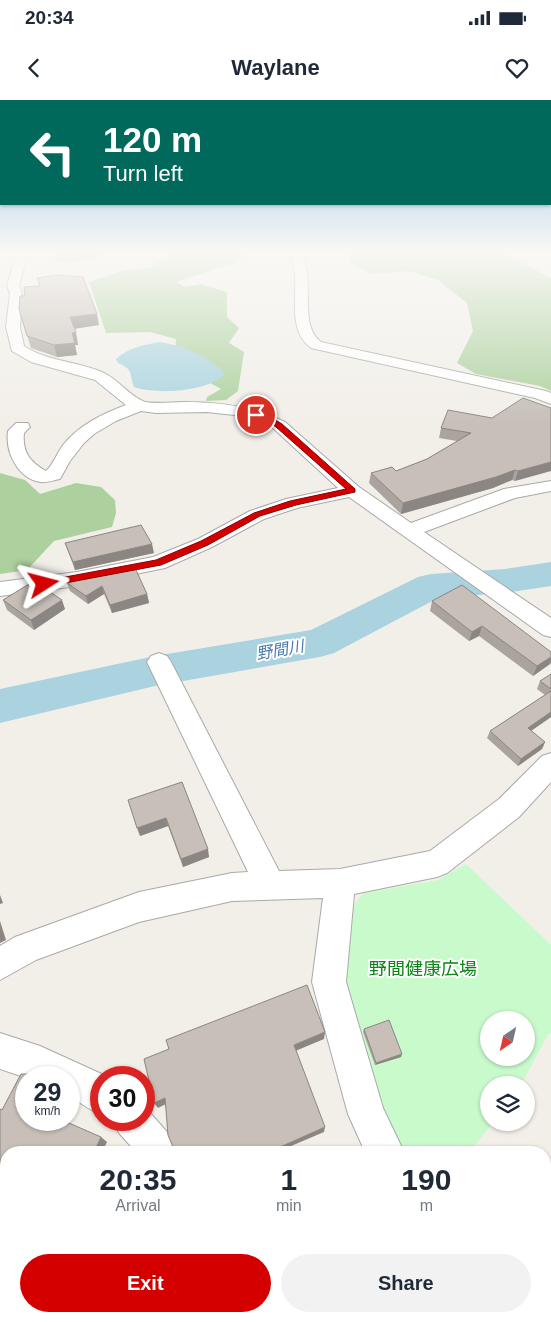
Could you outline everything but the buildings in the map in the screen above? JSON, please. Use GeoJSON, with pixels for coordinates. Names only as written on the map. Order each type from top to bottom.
{"type":"FeatureCollection","features":[{"type":"Feature","properties":{"kind":"street"},"geometry":{"type":"LineString","coordinates":[[14,310],[13,326],[17,348],[27,356],[101,377],[139,406]]}},
{"type":"Feature","properties":{"kind":"street"},"geometry":{"type":"LineString","coordinates":[[301,310],[302,325],[308,339],[316,345],[540,394],[551,399]]}},
{"type":"Feature","properties":{"kind":"street"},"geometry":{"type":"LineString","coordinates":[[22,427],[16,431],[14,440],[15,451],[20,460],[29,469],[43,477],[54,475],[67,450],[81,434],[96,423],[139,406],[155,408],[209,407],[267,418],[279,425],[352,490],[551,629]]}},
{"type":"Feature","properties":{"kind":"street"},"geometry":{"type":"LineString","coordinates":[[410,530],[511,493],[551,486]]}},
{"type":"Feature","properties":{"kind":"street"},"geometry":{"type":"LineString","coordinates":[[0,590],[77,579],[158,563],[205,543],[257,514],[294,503],[352,490]]}},
{"type":"Feature","properties":{"kind":"street"},"geometry":{"type":"LineString","coordinates":[[159,662],[270,885]]}},
{"type":"Feature","properties":{"kind":"street"},"geometry":{"type":"LineString","coordinates":[[0,964],[26,948],[139,908],[232,887],[340,883],[437,863],[509,808],[551,764]]}},
{"type":"Feature","properties":{"kind":"street"},"geometry":{"type":"LineString","coordinates":[[340,883],[329,982],[366,1114],[382,1146]]}},
{"type":"Feature","properties":{"kind":"street"},"geometry":{"type":"LineString","coordinates":[[0,1050],[44,1066]]}},
{"type":"Feature","properties":{"kind":"street"},"geometry":{"type":"LineString","coordinates":[[142,1131],[154,1146]]}},
{"type":"Feature","properties":{"kind":"green space"},"geometry":{"type":"Polygon","coordinates":[[[98,310],[227,310],[227,317],[239,328],[229,343],[244,352],[238,391],[226,400],[206,401],[207,397],[221,389],[201,378],[175,353],[176,339],[150,332],[106,333],[98,310]]]}},
{"type":"Feature","properties":{"kind":"green space"},"geometry":{"type":"Polygon","coordinates":[[[469,310],[551,310],[551,391],[540,386],[476,374],[457,363],[473,331],[469,310]]]}},
{"type":"Feature","properties":{"kind":"green space"},"geometry":{"type":"Polygon","coordinates":[[[0,473],[25,480],[40,494],[76,483],[101,487],[115,500],[116,513],[112,527],[54,541],[27,570],[0,574],[0,473]]]}},
{"type":"Feature","properties":{"kind":"green space","name":"野間健康広場"},"geometry":{"type":"Polygon","coordinates":[[[466,864],[551,945],[551,1033],[548,1034],[535,1059],[535,1011],[480,1011],[480,1066],[531,1066],[526,1076],[480,1076],[480,1131],[486,1131],[474,1146],[393,1146],[336,985],[347,912],[364,893],[438,880],[466,864]]]}},
{"type":"Feature","properties":{"kind":"water"},"geometry":{"type":"Polygon","coordinates":[[[160,342],[195,352],[218,367],[225,374],[207,385],[181,390],[155,391],[134,387],[129,370],[118,363],[116,359],[131,349],[160,342]]]}},
{"type":"Feature","properties":{"kind":"waterway","name":"野間川"},"geometry":{"type":"LineString","coordinates":[[0,706],[155,671],[320,643],[431,586],[505,581],[551,574]]}},
{"type":"Feature","properties":{"kind":"route"},"geometry":{"type":"LineString","coordinates":[[44,584],[158,563],[205,543],[257,514],[294,503],[352,490],[279,425],[267,418],[256,415]]}}]}
